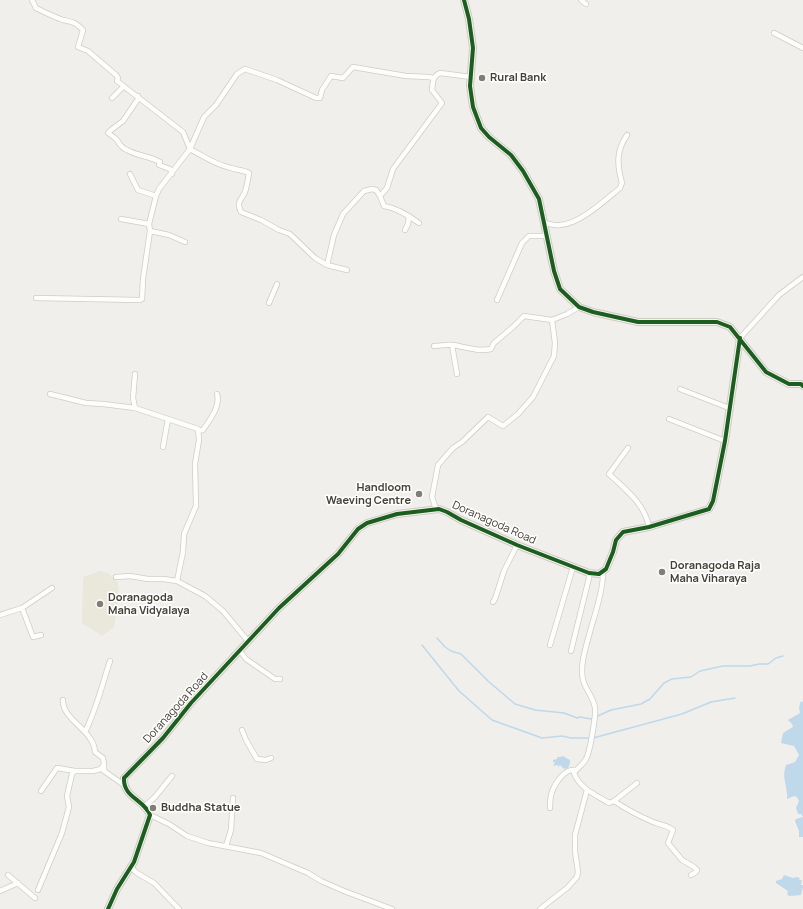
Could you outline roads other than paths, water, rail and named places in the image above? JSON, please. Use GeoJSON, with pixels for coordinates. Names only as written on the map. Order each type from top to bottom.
{"type":"FeatureCollection","features":[{"type":"Feature","properties":{"kind":"street"},"geometry":{"type":"LineString","coordinates":[[32,0],[36,8],[63,20],[70,20],[79,26],[83,30],[78,47],[88,52],[116,75],[118,78],[117,80],[124,86],[183,132],[190,148],[214,162],[250,173],[245,193],[240,198],[239,206],[241,212],[290,234],[315,258],[327,265],[347,270]]}},
{"type":"Feature","properties":{"kind":"street"},"geometry":{"type":"LineString","coordinates":[[464,0],[469,19],[473,48],[470,86],[473,107],[481,128],[489,137],[511,155],[523,171],[539,199],[554,271],[560,289],[579,307],[638,322],[717,322],[730,327],[766,372],[789,384],[801,384],[803,386]]}},
{"type":"Feature","properties":{"kind":"street"},"geometry":{"type":"LineString","coordinates":[[581,0],[586,4]]}},
{"type":"Feature","properties":{"kind":"street"},"geometry":{"type":"LineString","coordinates":[[774,33],[803,48]]}},
{"type":"Feature","properties":{"kind":"street"},"geometry":{"type":"LineString","coordinates":[[36,298],[142,299],[143,279],[150,231],[149,224],[156,196],[159,189],[172,174],[190,148],[204,118],[216,105],[236,74],[246,69],[277,80],[316,98],[320,98],[322,90],[331,76],[343,78],[353,67],[406,76],[433,78]]}},
{"type":"Feature","properties":{"kind":"street"},"geometry":{"type":"LineString","coordinates":[[380,196],[387,188],[392,169],[442,103],[432,90],[433,78],[436,74],[440,73],[471,77]]}},
{"type":"Feature","properties":{"kind":"street"},"geometry":{"type":"LineString","coordinates":[[112,98],[124,86]]}},
{"type":"Feature","properties":{"kind":"street"},"geometry":{"type":"LineString","coordinates":[[138,96],[138,100],[123,121],[108,134],[116,139],[121,147],[143,157],[151,157],[160,162],[159,165],[170,169],[172,174]]}},
{"type":"Feature","properties":{"kind":"street"},"geometry":{"type":"LineString","coordinates":[[545,222],[559,226],[570,223],[593,210],[620,188],[622,183],[619,172],[619,151],[621,144],[627,135]]}},
{"type":"Feature","properties":{"kind":"street"},"geometry":{"type":"LineString","coordinates":[[130,174],[138,190],[156,196]]}},
{"type":"Feature","properties":{"kind":"street"},"geometry":{"type":"LineString","coordinates":[[327,265],[334,235],[343,214],[364,191],[372,189],[376,190],[384,206],[409,216],[419,223]]}},
{"type":"Feature","properties":{"kind":"street"},"geometry":{"type":"LineString","coordinates":[[405,230],[408,224],[409,216]]}},
{"type":"Feature","properties":{"kind":"street"},"geometry":{"type":"LineString","coordinates":[[121,219],[149,224]]}},
{"type":"Feature","properties":{"kind":"street"},"geometry":{"type":"LineString","coordinates":[[150,231],[169,235],[185,242]]}},
{"type":"Feature","properties":{"kind":"street"},"geometry":{"type":"LineString","coordinates":[[497,300],[522,243],[529,236],[546,236]]}},
{"type":"Feature","properties":{"kind":"street"},"geometry":{"type":"LineString","coordinates":[[637,783],[614,801],[609,803],[587,790],[577,780],[574,773],[586,760],[595,718],[595,707],[584,683],[582,669],[584,652],[604,575],[602,572],[606,569],[614,552],[616,540],[623,532],[649,527],[709,509],[713,501],[725,441],[740,338],[779,295],[803,277]]}},
{"type":"Feature","properties":{"kind":"street"},"geometry":{"type":"LineString","coordinates":[[269,303],[277,284]]}},
{"type":"Feature","properties":{"kind":"street"},"geometry":{"type":"LineString","coordinates":[[434,346],[452,345],[468,349],[491,349],[494,343],[524,316],[552,320],[579,307]]}},
{"type":"Feature","properties":{"kind":"street"},"geometry":{"type":"LineString","coordinates":[[436,509],[432,497],[438,465],[453,448],[462,442],[488,417],[503,426],[518,414],[533,398],[554,356],[555,343],[552,320]]}},
{"type":"Feature","properties":{"kind":"street"},"geometry":{"type":"LineString","coordinates":[[452,345],[457,374]]}},
{"type":"Feature","properties":{"kind":"street"},"geometry":{"type":"LineString","coordinates":[[135,374],[133,398],[135,408]]}},
{"type":"Feature","properties":{"kind":"street"},"geometry":{"type":"LineString","coordinates":[[680,389],[730,408]]}},
{"type":"Feature","properties":{"kind":"street"},"geometry":{"type":"LineString","coordinates":[[50,394],[86,403],[135,408],[198,429],[199,440],[195,464],[196,506],[184,534],[177,581]]}},
{"type":"Feature","properties":{"kind":"street"},"geometry":{"type":"LineString","coordinates":[[198,431],[203,430],[213,413],[218,399],[217,394]]}},
{"type":"Feature","properties":{"kind":"street"},"geometry":{"type":"LineString","coordinates":[[163,447],[168,419]]}},
{"type":"Feature","properties":{"kind":"street"},"geometry":{"type":"LineString","coordinates":[[669,419],[725,441]]}},
{"type":"Feature","properties":{"kind":"street"},"geometry":{"type":"LineString","coordinates":[[628,448],[609,474],[639,503],[648,518],[649,527]]}},
{"type":"Feature","properties":{"kind":"street","name":"Doranagoda Road"},"geometry":{"type":"LineString","coordinates":[[124,785],[124,778],[163,738],[191,703],[248,641],[279,608],[338,554],[358,529],[367,523],[397,514],[439,509],[517,545],[572,567],[589,573],[599,574],[602,572]]}},
{"type":"Feature","properties":{"kind":"street"},"geometry":{"type":"LineString","coordinates":[[493,602],[504,571],[517,545]]}},
{"type":"Feature","properties":{"kind":"street"},"geometry":{"type":"LineString","coordinates":[[550,645],[572,567]]}},
{"type":"Feature","properties":{"kind":"street"},"geometry":{"type":"LineString","coordinates":[[571,651],[589,573]]}},
{"type":"Feature","properties":{"kind":"street"},"geometry":{"type":"LineString","coordinates":[[116,577],[130,576],[177,581],[205,596],[223,611],[248,641]]}},
{"type":"Feature","properties":{"kind":"street"},"geometry":{"type":"LineString","coordinates":[[0,615],[22,608],[52,588]]}},
{"type":"Feature","properties":{"kind":"street"},"geometry":{"type":"LineString","coordinates":[[22,608],[33,637],[41,634]]}},
{"type":"Feature","properties":{"kind":"street"},"geometry":{"type":"LineString","coordinates":[[240,651],[246,659],[275,679],[280,679]]}},
{"type":"Feature","properties":{"kind":"street"},"geometry":{"type":"LineString","coordinates":[[85,732],[96,707],[102,683],[110,661]]}},
{"type":"Feature","properties":{"kind":"street"},"geometry":{"type":"LineString","coordinates":[[63,700],[63,704],[68,714],[85,732],[90,735],[95,747],[95,752],[103,758],[104,771],[124,785],[127,792],[148,809],[150,815],[134,862],[118,888],[108,909]]}},
{"type":"Feature","properties":{"kind":"street"},"geometry":{"type":"LineString","coordinates":[[242,730],[257,759],[266,760],[271,758]]}},
{"type":"Feature","properties":{"kind":"street"},"geometry":{"type":"LineString","coordinates":[[41,791],[57,768],[75,771],[93,771],[101,769],[104,764]]}},
{"type":"Feature","properties":{"kind":"street"},"geometry":{"type":"LineString","coordinates":[[550,808],[551,793],[561,776],[572,769],[576,770]]}},
{"type":"Feature","properties":{"kind":"street"},"geometry":{"type":"LineString","coordinates":[[38,890],[62,833],[69,807],[67,796],[72,774],[75,771]]}},
{"type":"Feature","properties":{"kind":"street"},"geometry":{"type":"LineString","coordinates":[[145,806],[155,797],[172,776]]}},
{"type":"Feature","properties":{"kind":"street"},"geometry":{"type":"LineString","coordinates":[[540,909],[567,888],[577,877],[578,872],[575,851],[575,834],[587,790]]}},
{"type":"Feature","properties":{"kind":"street"},"geometry":{"type":"LineString","coordinates":[[226,846],[231,830],[233,798]]}},
{"type":"Feature","properties":{"kind":"street"},"geometry":{"type":"LineString","coordinates":[[614,801],[638,815],[668,826],[673,830],[668,843],[682,860],[697,870],[691,875]]}},
{"type":"Feature","properties":{"kind":"street"},"geometry":{"type":"LineString","coordinates":[[150,815],[169,824],[187,836],[208,843],[261,853],[308,873],[321,881],[344,891],[392,909]]}},
{"type":"Feature","properties":{"kind":"street"},"geometry":{"type":"LineString","coordinates":[[131,867],[137,873],[154,883],[179,909]]}},
{"type":"Feature","properties":{"kind":"street"},"geometry":{"type":"LineString","coordinates":[[8,875],[35,898]]}},
{"type":"Feature","properties":{"kind":"street"},"geometry":{"type":"LineString","coordinates":[[0,891],[18,883]]}},
{"type":"Feature","properties":{"kind":"water"},"geometry":{"type":"Polygon","coordinates":[[[801,701],[803,702],[803,817],[801,814],[798,814],[796,808],[799,801],[797,797],[794,796],[787,799],[787,790],[784,778],[786,765],[795,762],[799,755],[794,746],[781,743],[783,733],[793,727],[788,720],[800,713],[799,707],[801,701]]]}},
{"type":"Feature","properties":{"kind":"water"},"geometry":{"type":"Polygon","coordinates":[[[563,756],[570,760],[568,768],[564,769],[560,765],[559,767],[557,765],[553,766],[555,763],[553,760],[557,759],[557,757],[563,756]]]}},
{"type":"Feature","properties":{"kind":"water"},"geometry":{"type":"Polygon","coordinates":[[[803,817],[803,837],[799,837],[799,831],[795,821],[796,819],[803,817]]]}},
{"type":"Feature","properties":{"kind":"water"},"geometry":{"type":"Polygon","coordinates":[[[784,875],[793,878],[797,877],[800,878],[799,880],[802,880],[801,885],[803,885],[803,887],[801,895],[789,896],[787,894],[788,891],[776,883],[776,881],[782,879],[784,875]]]}},
{"type":"Feature","properties":{"kind":"waterway"},"geometry":{"type":"LineString","coordinates":[[437,638],[445,647],[451,651],[461,654],[488,681],[515,704],[535,710],[564,713],[577,718],[580,717],[591,719],[611,710],[641,704],[650,699],[664,683],[672,679],[691,677],[700,671],[723,666],[768,664],[776,658],[783,656]]}},
{"type":"Feature","properties":{"kind":"waterway"},"geometry":{"type":"LineString","coordinates":[[422,645],[459,691],[492,720],[542,738],[562,736],[571,738],[593,738],[682,714],[711,702],[735,698]]}},
{"type":"Feature","properties":{"kind":"place","name":"Rural Bank"},"geometry":{"type":"Point","coordinates":[482,78]}},
{"type":"Feature","properties":{"kind":"place","name":"Handloom Waeving Centre"},"geometry":{"type":"Point","coordinates":[419,494]}},
{"type":"Feature","properties":{"kind":"place","name":"Doranagoda Raja Maha Viharaya"},"geometry":{"type":"Point","coordinates":[662,572]}},
{"type":"Feature","properties":{"kind":"place","name":"Doranagoda Maha Vidyalaya"},"geometry":{"type":"Point","coordinates":[100,604]}},
{"type":"Feature","properties":{"kind":"place","name":"Buddha Statue"},"geometry":{"type":"Point","coordinates":[153,808]}}]}
